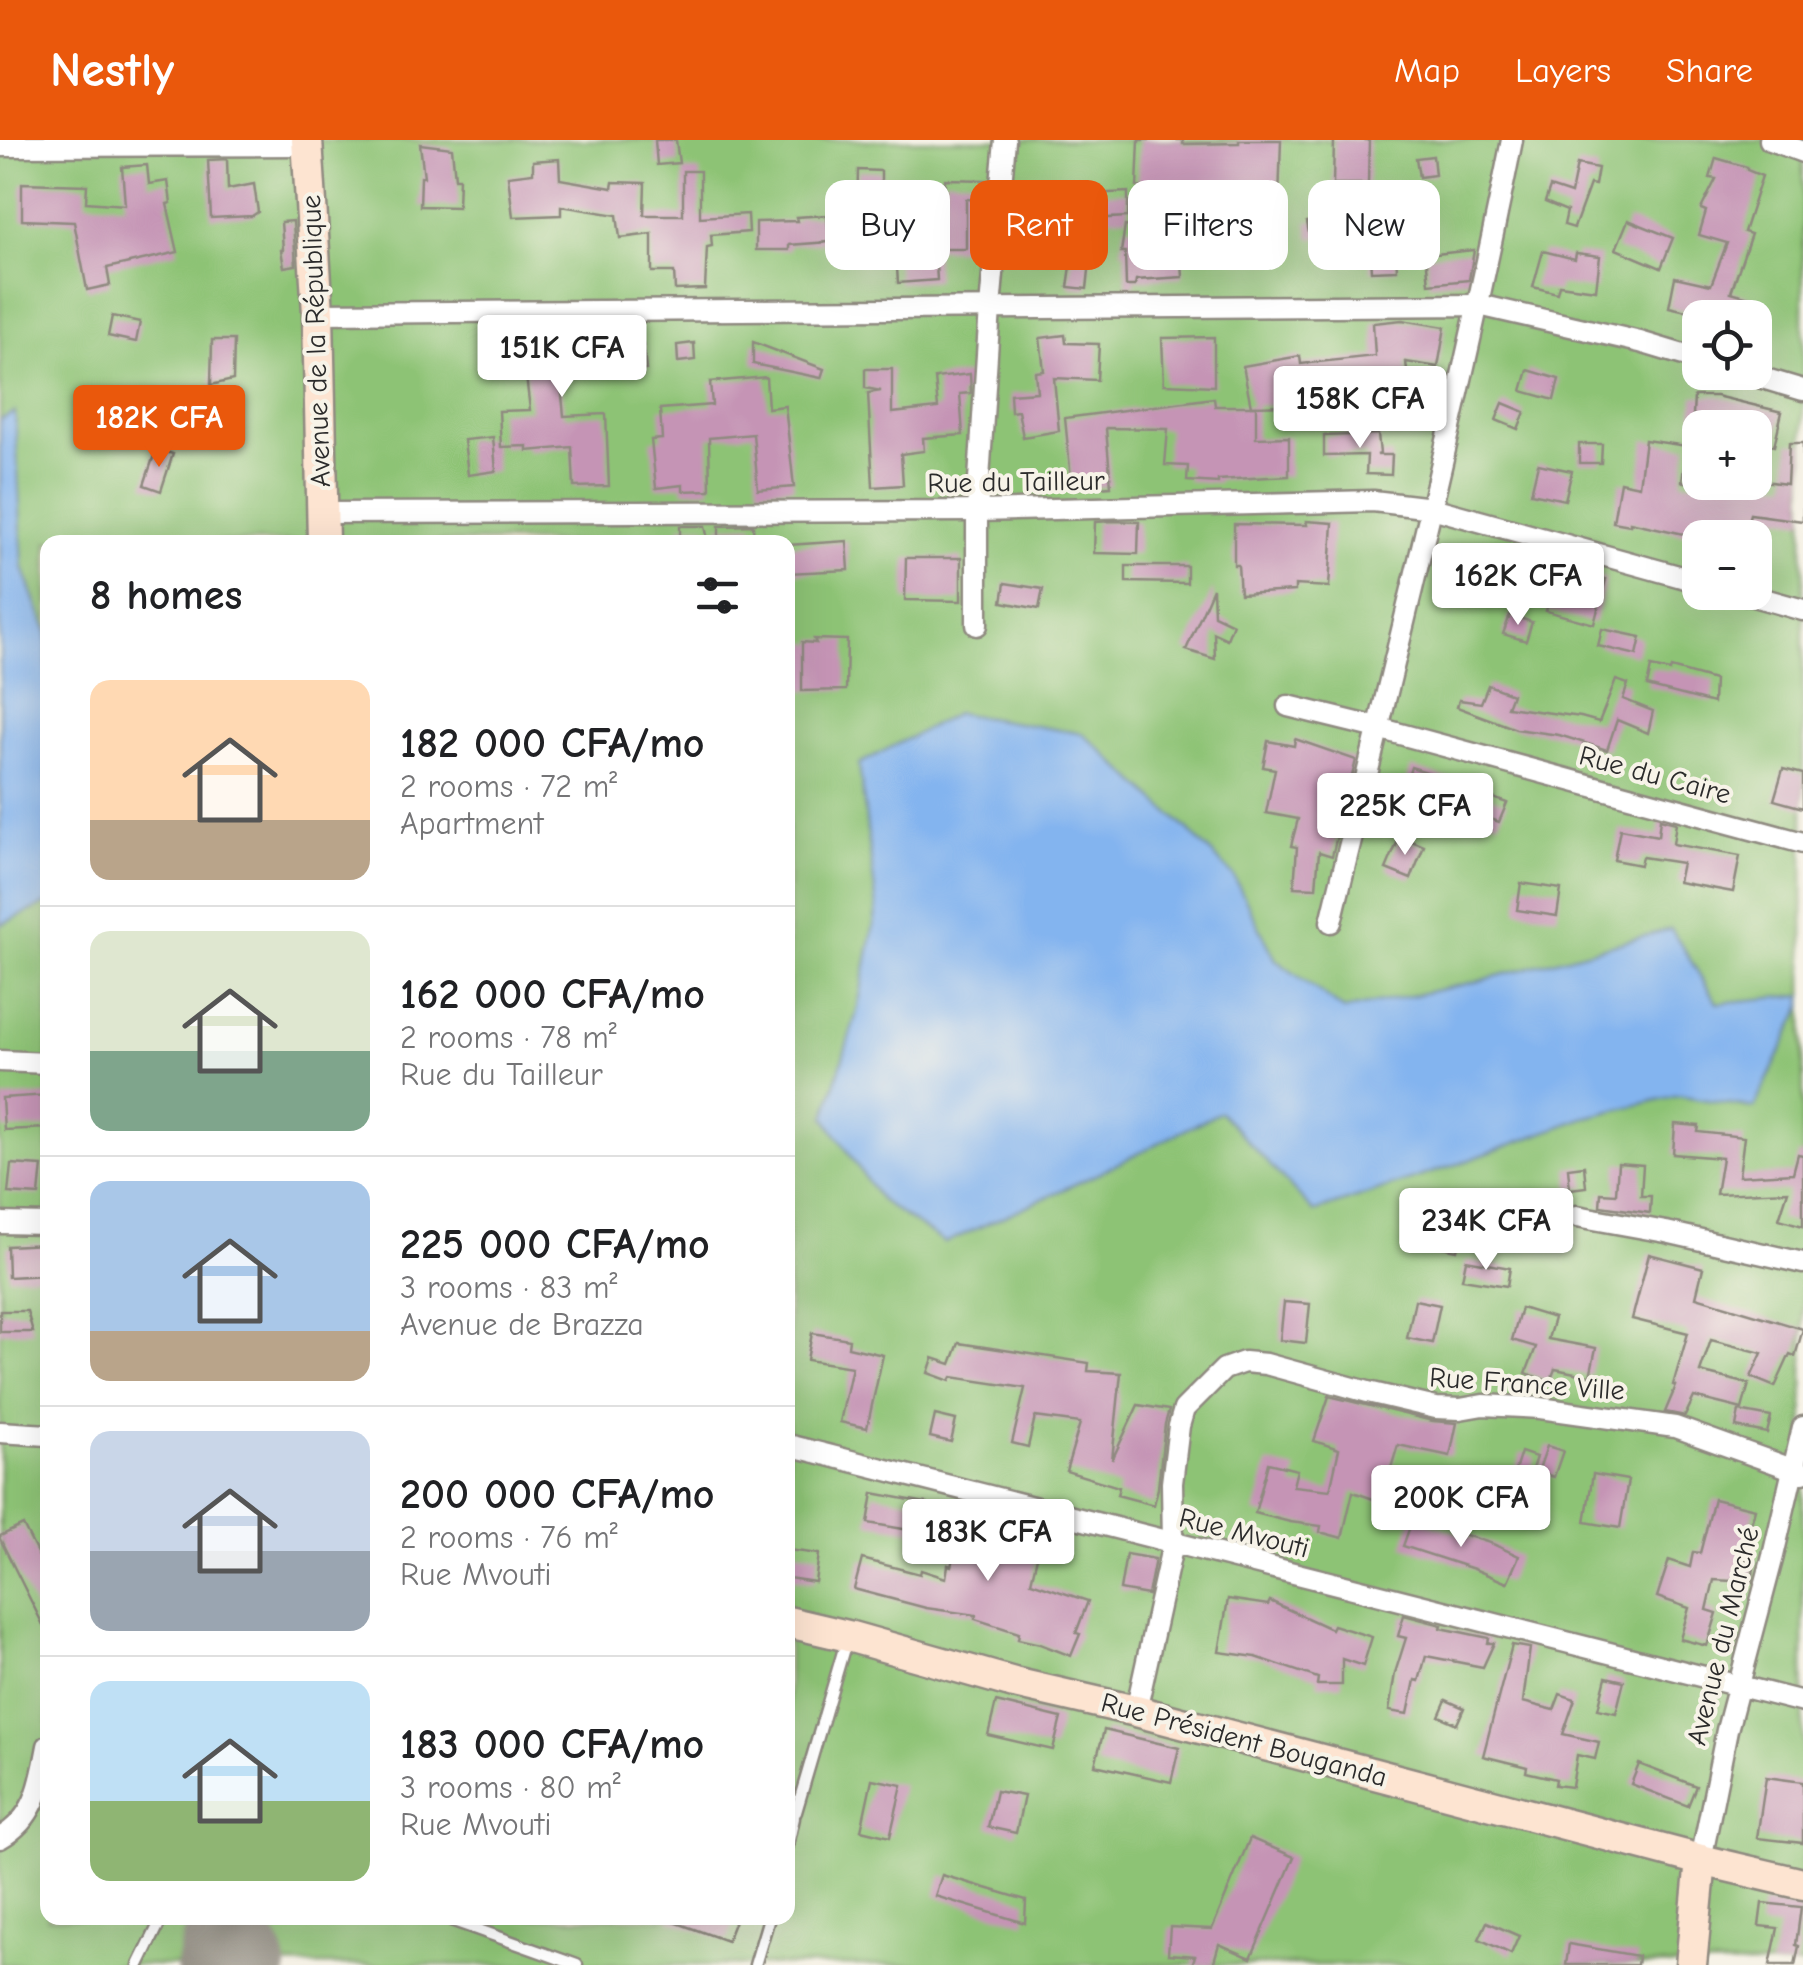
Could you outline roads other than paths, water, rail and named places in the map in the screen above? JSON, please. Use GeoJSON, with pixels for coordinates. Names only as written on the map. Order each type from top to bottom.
{"type":"FeatureCollection","features":[{"type":"Feature","properties":{"kind":"street"},"geometry":{"type":"LineString","coordinates":[[977,625],[976,510],[1005,140]]}},
{"type":"Feature","properties":{"kind":"street"},"geometry":{"type":"LineString","coordinates":[[1330,922],[1432,508],[1512,140]]}},
{"type":"Feature","properties":{"kind":"street"},"geometry":{"type":"LineString","coordinates":[[1770,140],[1803,152]]}},
{"type":"Feature","properties":{"kind":"street"},"geometry":{"type":"LineString","coordinates":[[0,146],[307,143]]}},
{"type":"Feature","properties":{"kind":"street","name":"Avenue de la République"},"geometry":{"type":"LineString","coordinates":[[307,143],[318,313],[322,528]]}},
{"type":"Feature","properties":{"kind":"street"},"geometry":{"type":"LineString","coordinates":[[318,313],[1479,305],[1682,355]]}},
{"type":"Feature","properties":{"kind":"street"},"geometry":{"type":"LineString","coordinates":[[1772,381],[1803,390]]}},
{"type":"Feature","properties":{"kind":"street","name":"Rue du Tailleur"},"geometry":{"type":"LineString","coordinates":[[322,528],[1373,501],[1432,508],[1682,577]]}},
{"type":"Feature","properties":{"kind":"street"},"geometry":{"type":"LineString","coordinates":[[1772,601],[1803,610]]}},
{"type":"Feature","properties":{"kind":"street","name":"Rue du Caire"},"geometry":{"type":"LineString","coordinates":[[1288,706],[1803,843]]}},
{"type":"Feature","properties":{"kind":"street"},"geometry":{"type":"LineString","coordinates":[[0,1061],[40,1063]]}},
{"type":"Feature","properties":{"kind":"street"},"geometry":{"type":"LineString","coordinates":[[1576,1216],[1803,1263]]}},
{"type":"Feature","properties":{"kind":"street"},"geometry":{"type":"LineString","coordinates":[[0,1223],[40,1224]]}},
{"type":"Feature","properties":{"kind":"street","name":"Rue France Ville"},"geometry":{"type":"LineString","coordinates":[[1173,1543],[1175,1444],[1184,1409],[1224,1369],[1244,1362],[1266,1364],[1436,1408],[1540,1408],[1675,1427],[1798,1471]]}},
{"type":"Feature","properties":{"kind":"street","name":"Avenue du Marché"},"geometry":{"type":"LineString","coordinates":[[1700,1860],[1726,1730],[1798,1471],[1803,1426]]}},
{"type":"Feature","properties":{"kind":"street"},"geometry":{"type":"LineString","coordinates":[[0,1432],[40,1434]]}},
{"type":"Feature","properties":{"kind":"street","name":"Rue Mvouti"},"geometry":{"type":"LineString","coordinates":[[795,1448],[1803,1702]]}},
{"type":"Feature","properties":{"kind":"street"},"geometry":{"type":"LineString","coordinates":[[1136,1711],[1173,1543]]}},
{"type":"Feature","properties":{"kind":"street","name":"Rue Président Bouganda"},"geometry":{"type":"LineString","coordinates":[[795,1624],[1803,1884]]}},
{"type":"Feature","properties":{"kind":"street"},"geometry":{"type":"LineString","coordinates":[[0,1838],[28,1815],[40,1787]]}},
{"type":"Feature","properties":{"kind":"street"},"geometry":{"type":"LineString","coordinates":[[1691,1965],[1700,1860]]}},
{"type":"Feature","properties":{"kind":"lane"},"geometry":{"type":"LineString","coordinates":[[795,1816],[848,1636]]}},
{"type":"Feature","properties":{"kind":"lane"},"geometry":{"type":"LineString","coordinates":[[139,1965],[159,1925]]}},
{"type":"Feature","properties":{"kind":"lane"},"geometry":{"type":"LineString","coordinates":[[465,1925],[577,1965]]}},
{"type":"Feature","properties":{"kind":"lane"},"geometry":{"type":"LineString","coordinates":[[755,1965],[766,1925]]}},
{"type":"Feature","properties":{"kind":"water"},"geometry":{"type":"Polygon","coordinates":[[[15,412],[23,568],[40,613],[40,907],[0,925],[0,420],[15,412]]]}},
{"type":"Feature","properties":{"kind":"water"},"geometry":{"type":"Polygon","coordinates":[[[957,713],[1084,734],[1233,875],[1276,960],[1344,1010],[1475,982],[1671,929],[1717,1003],[1803,995],[1803,1005],[1754,1108],[1678,1095],[1583,1118],[1314,1212],[1220,1112],[1095,1175],[945,1243],[880,1200],[825,1117],[857,1012],[877,908],[859,764],[957,713]]]}}]}
